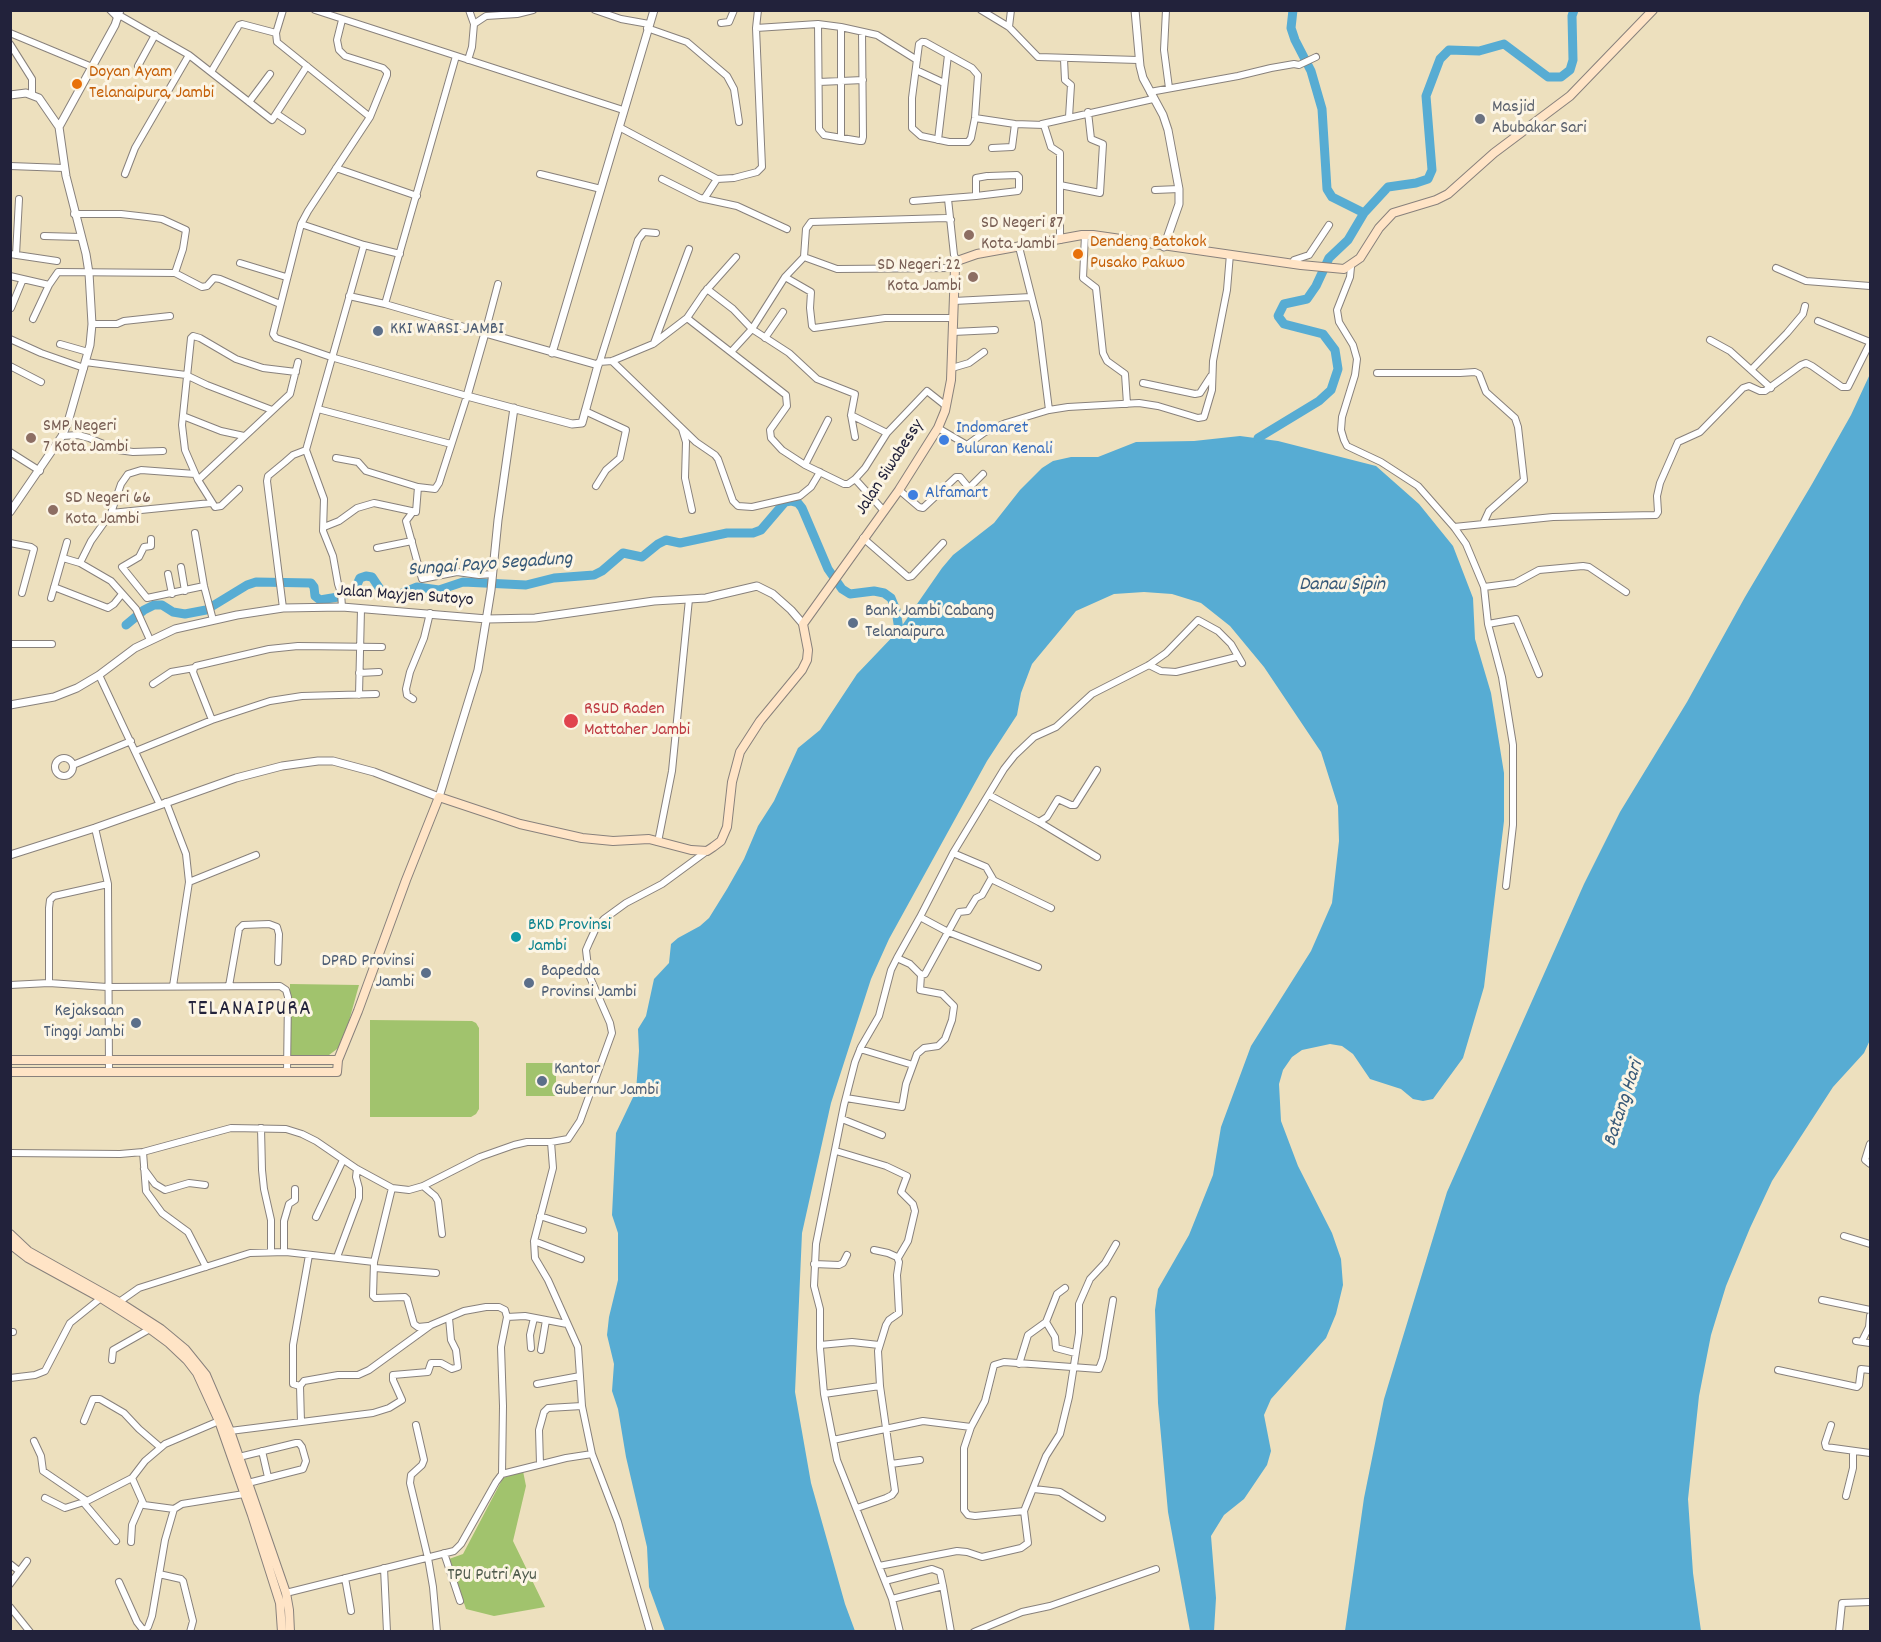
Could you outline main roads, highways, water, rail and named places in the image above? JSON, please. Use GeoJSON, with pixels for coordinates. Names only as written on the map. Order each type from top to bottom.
{"type":"FeatureCollection","features":[{"type":"Feature","properties":{"kind":"main road","name":"Jalan Siwabessy"},"geometry":{"type":"LineString","coordinates":[[338,1060],[439,797],[483,813],[559,834],[595,840],[649,839],[682,848],[707,851],[721,841],[727,827],[732,782],[740,752],[760,721],[802,670],[807,660],[808,650],[802,624],[899,490],[938,428],[946,406],[952,368],[956,265],[977,254],[1085,235],[1296,265],[1338,270],[1351,267],[1360,258],[1386,219],[1393,213],[1448,194],[1494,153],[1570,96],[1653,10]]}},
{"type":"Feature","properties":{"kind":"main road"},"geometry":{"type":"LineString","coordinates":[[10,1060],[338,1060],[337,1072],[10,1072]]}},
{"type":"Feature","properties":{"kind":"main road"},"geometry":{"type":"LineString","coordinates":[[10,1234],[38,1257],[119,1302],[161,1329],[185,1349],[206,1375],[230,1431],[264,1540],[286,1593],[290,1632]]}},
{"type":"Feature","properties":{"kind":"main road"},"geometry":{"type":"LineString","coordinates":[[10,1244],[28,1258],[101,1298],[150,1329],[169,1343],[192,1367],[205,1387],[244,1494],[260,1528]]}},
{"type":"Feature","properties":{"kind":"main road"},"geometry":{"type":"LineString","coordinates":[[264,1540],[280,1603],[282,1632]]}},
{"type":"Feature","properties":{"kind":"water","name":"Batang Hari"},"geometry":{"type":"Polygon","coordinates":[[[1870,374],[1870,1040],[1864,1053],[1833,1087],[1772,1181],[1726,1286],[1711,1335],[1699,1396],[1688,1499],[1693,1573],[1701,1631],[1345,1631],[1364,1498],[1384,1399],[1447,1192],[1584,884],[1620,812],[1687,702],[1745,597],[1812,484],[1851,415],[1870,374]]]}},
{"type":"Feature","properties":{"kind":"water","name":"Danau Sipin"},"geometry":{"type":"Polygon","coordinates":[[[1240,436],[1278,441],[1376,466],[1419,504],[1453,546],[1473,598],[1475,639],[1491,693],[1504,773],[1504,821],[1484,987],[1463,1058],[1433,1099],[1423,1101],[1413,1099],[1401,1089],[1370,1079],[1353,1054],[1342,1046],[1330,1044],[1302,1050],[1292,1057],[1283,1070],[1279,1084],[1281,1121],[1298,1166],[1332,1233],[1341,1259],[1343,1285],[1336,1314],[1326,1338],[1271,1399],[1264,1415],[1271,1451],[1267,1465],[1244,1499],[1224,1515],[1211,1536],[1216,1598],[1214,1631],[1190,1631],[1168,1512],[1158,1403],[1155,1310],[1158,1289],[1189,1235],[1213,1175],[1221,1127],[1251,1046],[1311,951],[1332,903],[1339,841],[1338,806],[1321,752],[1264,667],[1230,626],[1201,603],[1172,594],[1144,592],[1114,594],[1076,611],[1032,664],[1021,693],[1017,715],[987,761],[889,939],[871,979],[831,1103],[802,1233],[795,1392],[811,1483],[845,1604],[855,1631],[665,1631],[649,1587],[647,1547],[626,1457],[618,1409],[612,1391],[614,1364],[607,1335],[618,1280],[618,1233],[612,1215],[616,1133],[636,1091],[638,1029],[646,1016],[654,979],[669,963],[671,944],[709,918],[744,859],[758,826],[774,801],[798,748],[820,730],[857,674],[899,630],[953,555],[994,523],[1020,490],[1042,468],[1053,461],[1071,457],[1098,457],[1136,442],[1194,441],[1240,436]]]}},
{"type":"Feature","properties":{"kind":"waterway"},"geometry":{"type":"LineString","coordinates":[[1293,10],[1291,28],[1311,71],[1322,109],[1327,189],[1332,197],[1364,213]]}},
{"type":"Feature","properties":{"kind":"waterway"},"geometry":{"type":"LineString","coordinates":[[1258,438],[1319,401],[1331,390],[1338,369],[1335,350],[1323,334],[1284,324],[1278,316],[1284,304],[1307,299],[1329,258],[1348,240],[1364,213],[1388,187],[1428,179],[1432,170],[1426,96],[1440,59],[1449,50],[1479,51],[1504,44],[1548,77],[1561,77],[1570,70],[1573,60],[1572,16],[1574,10]]}},
{"type":"Feature","properties":{"kind":"waterway","name":"Sungai Payo Segadung"},"geometry":{"type":"LineString","coordinates":[[126,625],[154,605],[162,605],[173,612],[185,614],[206,610],[256,582],[311,583],[315,596],[320,600],[354,591],[360,578],[366,576],[372,577],[382,592],[400,594],[417,587],[439,590],[463,582],[526,585],[554,578],[594,575],[623,553],[642,557],[666,540],[680,543],[727,533],[753,533],[761,530],[785,502],[791,501],[798,503],[802,508],[828,569],[842,589],[850,594],[874,591],[884,593],[891,598],[896,610],[899,630]]}},
{"type":"Feature","properties":{"kind":"place","name":"Doyan Ayam Telanaipura, Jambi"},"geometry":{"type":"Point","coordinates":[77,84]}},
{"type":"Feature","properties":{"kind":"place","name":"Masjid Abubakar Sari"},"geometry":{"type":"Point","coordinates":[1480,119]}},
{"type":"Feature","properties":{"kind":"place","name":"SD Negeri 87 Kota Jambi"},"geometry":{"type":"Point","coordinates":[969,235]}},
{"type":"Feature","properties":{"kind":"place","name":"Dendeng Batokok Pusako Pakwo"},"geometry":{"type":"Point","coordinates":[1078,254]}},
{"type":"Feature","properties":{"kind":"place","name":"SD Negeri 22 Kota Jambi"},"geometry":{"type":"Point","coordinates":[973,277]}},
{"type":"Feature","properties":{"kind":"place","name":"KKI WARSI JAMBI"},"geometry":{"type":"Point","coordinates":[378,331]}},
{"type":"Feature","properties":{"kind":"place","name":"SMP Negeri 7 Kota Jambi"},"geometry":{"type":"Point","coordinates":[31,438]}},
{"type":"Feature","properties":{"kind":"place","name":"Indomaret Buluran Kenali"},"geometry":{"type":"Point","coordinates":[944,440]}},
{"type":"Feature","properties":{"kind":"place","name":"Alfamart"},"geometry":{"type":"Point","coordinates":[913,495]}},
{"type":"Feature","properties":{"kind":"place","name":"SD Negeri 66 Kota Jambi"},"geometry":{"type":"Point","coordinates":[53,510]}},
{"type":"Feature","properties":{"kind":"place","name":"Bank Jambi Cabang Telanaipura"},"geometry":{"type":"Point","coordinates":[853,623]}},
{"type":"Feature","properties":{"kind":"place","name":"RSUD Raden Mattaher Jambi"},"geometry":{"type":"Point","coordinates":[571,721]}},
{"type":"Feature","properties":{"kind":"place","name":"BKD Provinsi Jambi"},"geometry":{"type":"Point","coordinates":[516,937]}},
{"type":"Feature","properties":{"kind":"place","name":"DPRD Provinsi Jambi"},"geometry":{"type":"Point","coordinates":[426,973]}},
{"type":"Feature","properties":{"kind":"place","name":"Bapedda Provinsi Jambi"},"geometry":{"type":"Point","coordinates":[529,983]}},
{"type":"Feature","properties":{"kind":"place","name":"Kejaksaan Tinggi Jambi"},"geometry":{"type":"Point","coordinates":[136,1023]}},
{"type":"Feature","properties":{"kind":"place","name":"Kantor Gubernur Jambi"},"geometry":{"type":"Point","coordinates":[542,1081]}},
{"type":"Feature","properties":{"kind":"district","name":"TELANAIPURA"},"geometry":{"type":"Point","coordinates":[250,1011]}},
{"type":"Feature","properties":{"kind":"park label","name":"TPU Putri Ayu"},"geometry":{"type":"Point","coordinates":[492,1577]}}]}
